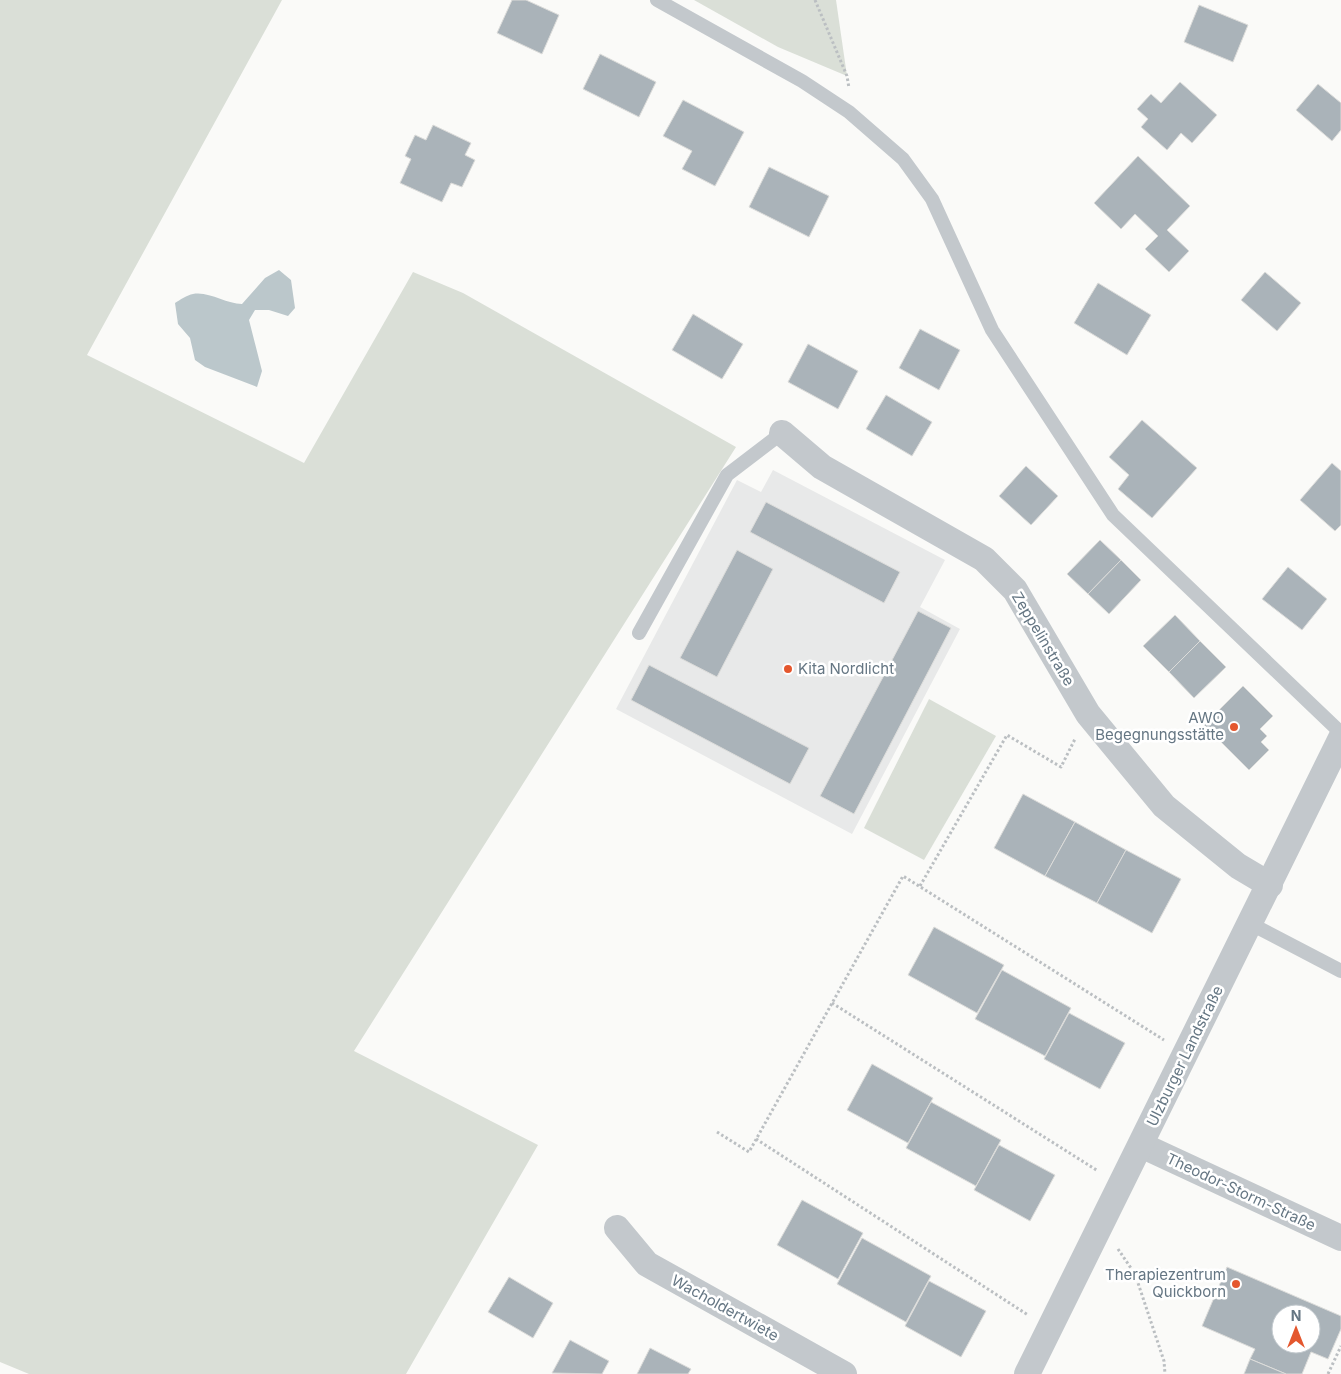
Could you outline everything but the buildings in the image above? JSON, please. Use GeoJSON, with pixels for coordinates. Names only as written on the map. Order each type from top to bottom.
{"type":"FeatureCollection","features":[{"type":"Feature","properties":{"kind":"street","name":"Zeppelinstraße"},"geometry":{"type":"LineString","coordinates":[[782,433],[822,467],[984,558],[1015,590],[1088,714],[1164,806],[1238,866],[1270,885]]}},
{"type":"Feature","properties":{"kind":"street","name":"Ulzburger Landstraße"},"geometry":{"type":"LineString","coordinates":[[1027,1374],[1251,924],[1341,738]]}},
{"type":"Feature","properties":{"kind":"street","name":"Theodor-Storm-Straße"},"geometry":{"type":"LineString","coordinates":[[1141,1145],[1341,1238]]}},
{"type":"Feature","properties":{"kind":"street","name":"Wacholdertwiete"},"geometry":{"type":"LineString","coordinates":[[617,1228],[647,1264],[844,1374]]}},
{"type":"Feature","properties":{"kind":"lane"},"geometry":{"type":"LineString","coordinates":[[658,0],[802,81],[849,112],[903,160],[932,199],[992,330],[1113,515],[1341,733]]}},
{"type":"Feature","properties":{"kind":"lane"},"geometry":{"type":"LineString","coordinates":[[639,633],[726,475],[782,433]]}},
{"type":"Feature","properties":{"kind":"lane"},"geometry":{"type":"LineString","coordinates":[[1251,924],[1341,971]]}},
{"type":"Feature","properties":{"kind":"path"},"geometry":{"type":"LineString","coordinates":[[815,0],[847,76],[849,112]]}},
{"type":"Feature","properties":{"kind":"path"},"geometry":{"type":"LineString","coordinates":[[920,886],[1007,735],[1061,767],[1088,714]]}},
{"type":"Feature","properties":{"kind":"path"},"geometry":{"type":"LineString","coordinates":[[718,1132],[749,1152],[902,876],[1186,1054]]}},
{"type":"Feature","properties":{"kind":"path"},"geometry":{"type":"LineString","coordinates":[[832,1003],[1121,1185]]}},
{"type":"Feature","properties":{"kind":"path"},"geometry":{"type":"LineString","coordinates":[[756,1139],[1049,1329]]}},
{"type":"Feature","properties":{"kind":"path"},"geometry":{"type":"LineString","coordinates":[[1102,1223],[1135,1274],[1164,1361],[1165,1374]]}},
{"type":"Feature","properties":{"kind":"path"},"geometry":{"type":"LineString","coordinates":[[1328,1374],[1341,1346]]}},
{"type":"Feature","properties":{"kind":"shaded area"},"geometry":{"type":"Polygon","coordinates":[[[0,0],[282,0],[87,355],[304,463],[413,272],[463,293],[736,447],[354,1051],[538,1145],[406,1374],[29,1374],[0,1362],[0,0]]]}},
{"type":"Feature","properties":{"kind":"shaded area"},"geometry":{"type":"Polygon","coordinates":[[[694,0],[836,0],[847,76],[778,47],[694,0]]]}},
{"type":"Feature","properties":{"kind":"shaded area"},"geometry":{"type":"Polygon","coordinates":[[[279,270],[291,280],[295,308],[288,316],[269,310],[255,310],[249,320],[262,371],[257,387],[205,367],[195,360],[190,338],[178,324],[175,303],[188,295],[205,294],[242,304],[265,278],[279,270]]]}},
{"type":"Feature","properties":{"kind":"shaded area","name":"Kita Nordlicht"},"geometry":{"type":"Polygon","coordinates":[[[773,470],[945,560],[920,607],[960,629],[852,834],[616,709],[737,480],[761,492],[773,470]]]}},
{"type":"Feature","properties":{"kind":"shaded area"},"geometry":{"type":"Polygon","coordinates":[[[929,699],[996,736],[924,860],[864,828],[929,699]]]}},
{"type":"Feature","properties":{"kind":"place","name":"Kita Nordlicht"},"geometry":{"type":"Point","coordinates":[788,669]}},
{"type":"Feature","properties":{"kind":"place","name":"AWO Begegnungsstätte"},"geometry":{"type":"Point","coordinates":[1234,727]}},
{"type":"Feature","properties":{"kind":"place","name":"Therapiezentrum Quickborn"},"geometry":{"type":"Point","coordinates":[1236,1284]}}]}
